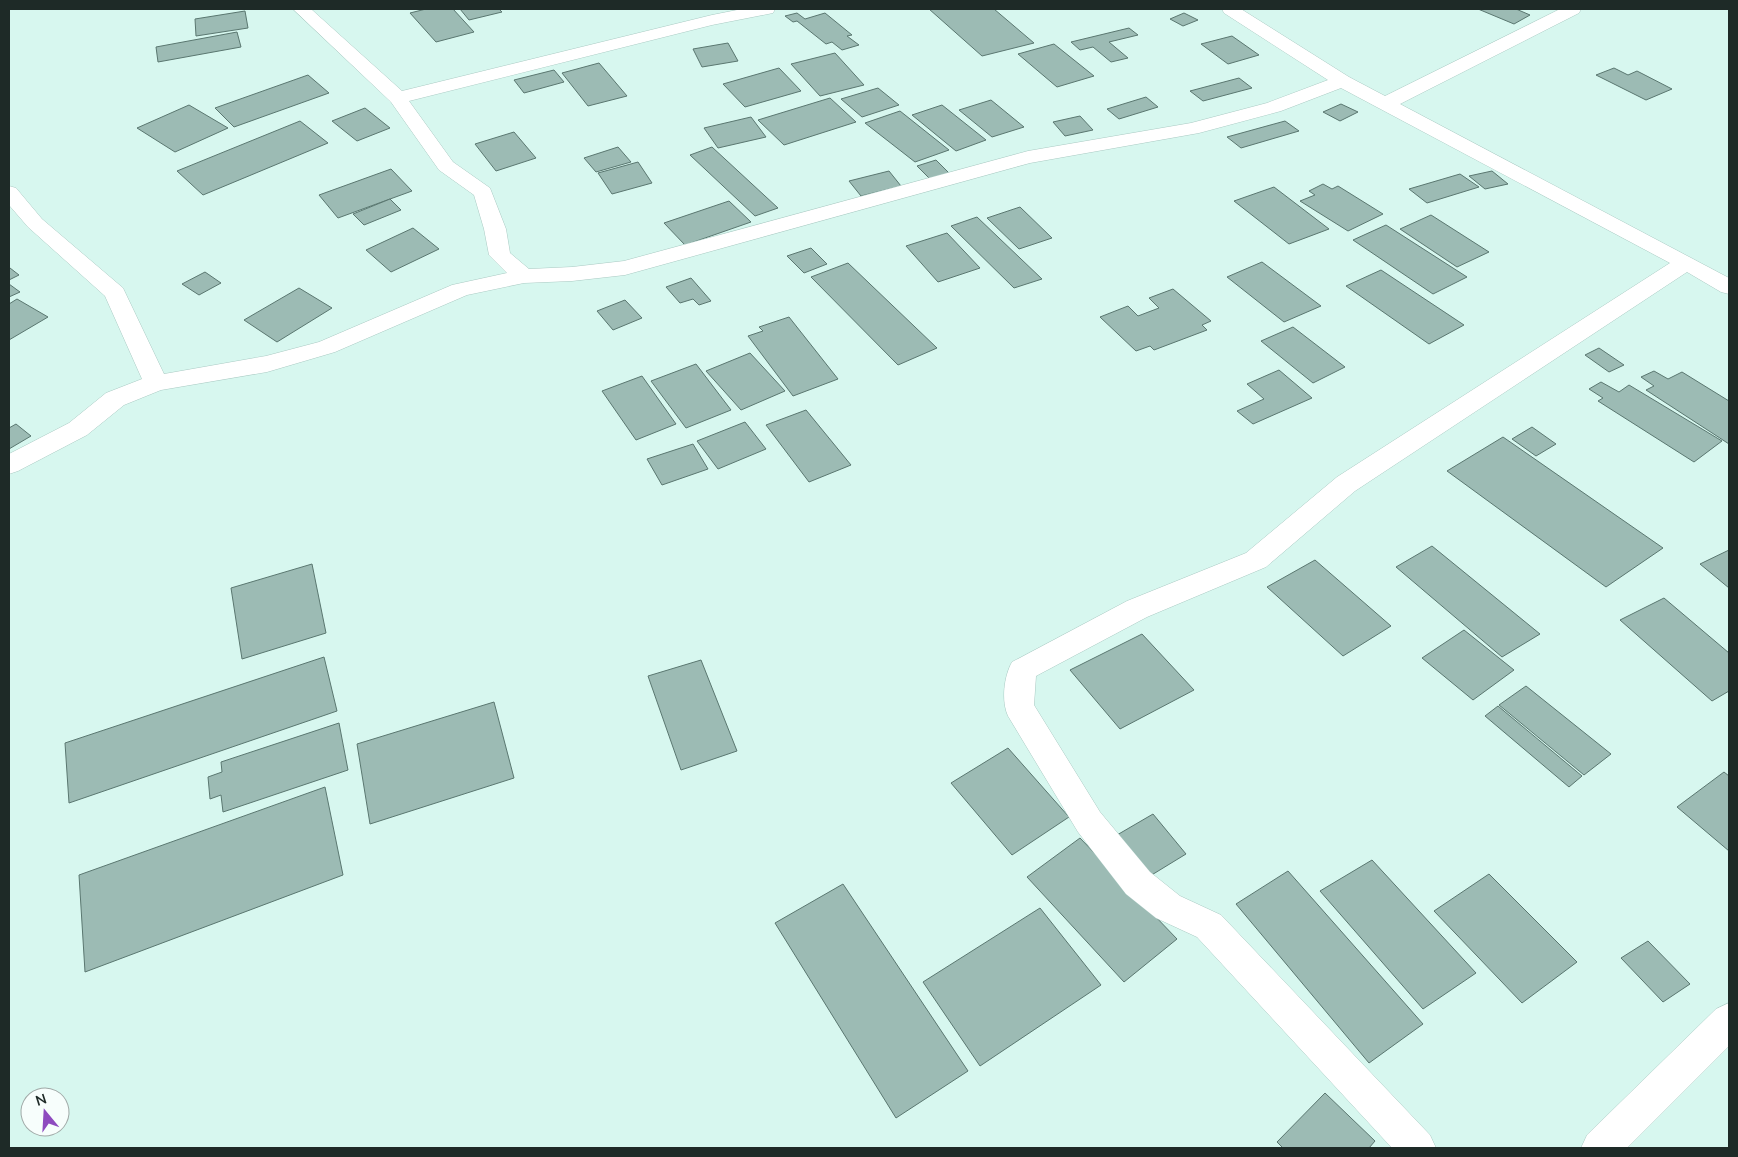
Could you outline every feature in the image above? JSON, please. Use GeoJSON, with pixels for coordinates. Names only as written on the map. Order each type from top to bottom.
{"type":"FeatureCollection","features":[{"type":"Feature","properties":{"kind":"street"},"geometry":{"type":"LineString","coordinates":[[301,9],[398,98],[446,166],[484,192],[496,229],[500,255],[524,276]]}},
{"type":"Feature","properties":{"kind":"street"},"geometry":{"type":"LineString","coordinates":[[398,98],[712,20],[768,9]]}},
{"type":"Feature","properties":{"kind":"street"},"geometry":{"type":"LineString","coordinates":[[1230,9],[1342,81],[1387,103],[1729,287]]}},
{"type":"Feature","properties":{"kind":"street"},"geometry":{"type":"LineString","coordinates":[[1387,103],[1573,9]]}},
{"type":"Feature","properties":{"kind":"street"},"geometry":{"type":"LineString","coordinates":[[9,465],[78,429],[116,399],[156,383],[267,364],[327,347],[460,290],[524,276],[572,274],[625,268],[1028,157],[1192,129],[1274,107],[1342,81]]}},
{"type":"Feature","properties":{"kind":"street"},"geometry":{"type":"LineString","coordinates":[[9,192],[35,223],[114,293],[156,383]]}},
{"type":"Feature","properties":{"kind":"street"},"geometry":{"type":"LineString","coordinates":[[1417,1148],[1209,926],[1168,907],[1138,883],[1089,822],[1019,707],[1022,670],[1137,609],[1256,560],[1346,484],[1686,263]]}},
{"type":"Feature","properties":{"kind":"street"},"geometry":{"type":"LineString","coordinates":[[1600,1148],[1729,1021]]}},
{"type":"Feature","properties":{"kind":"building"},"geometry":{"type":"Polygon","coordinates":[[[426,9],[453,9],[474,32],[436,42],[410,13],[426,9]]]}},
{"type":"Feature","properties":{"kind":"building"},"geometry":{"type":"Polygon","coordinates":[[[460,9],[499,9],[502,12],[469,20],[460,9]]]}},
{"type":"Feature","properties":{"kind":"building"},"geometry":{"type":"Polygon","coordinates":[[[929,9],[994,9],[1034,43],[982,56],[929,9]]]}},
{"type":"Feature","properties":{"kind":"building"},"geometry":{"type":"Polygon","coordinates":[[[1478,9],[1516,9],[1530,15],[1514,24],[1478,9]]]}},
{"type":"Feature","properties":{"kind":"building"},"geometry":{"type":"Polygon","coordinates":[[[245,11],[248,28],[196,36],[195,19],[245,11]]]}},
{"type":"Feature","properties":{"kind":"building"},"geometry":{"type":"Polygon","coordinates":[[[797,13],[805,19],[825,13],[852,35],[847,36],[859,45],[842,50],[832,42],[826,44],[797,21],[793,22],[785,16],[797,13]]]}},
{"type":"Feature","properties":{"kind":"building"},"geometry":{"type":"Polygon","coordinates":[[[1184,13],[1198,20],[1183,26],[1170,19],[1184,13]]]}},
{"type":"Feature","properties":{"kind":"building"},"geometry":{"type":"Polygon","coordinates":[[[1129,28],[1138,35],[1109,42],[1128,58],[1111,62],[1093,47],[1080,50],[1071,42],[1129,28]]]}},
{"type":"Feature","properties":{"kind":"building"},"geometry":{"type":"Polygon","coordinates":[[[237,32],[241,47],[158,62],[156,47],[237,32]]]}},
{"type":"Feature","properties":{"kind":"building"},"geometry":{"type":"Polygon","coordinates":[[[1232,36],[1259,55],[1228,64],[1201,44],[1232,36]]]}},
{"type":"Feature","properties":{"kind":"building"},"geometry":{"type":"Polygon","coordinates":[[[728,43],[738,61],[702,67],[693,49],[728,43]]]}},
{"type":"Feature","properties":{"kind":"building"},"geometry":{"type":"Polygon","coordinates":[[[1054,44],[1094,76],[1057,87],[1018,54],[1054,44]]]}},
{"type":"Feature","properties":{"kind":"building"},"geometry":{"type":"Polygon","coordinates":[[[835,53],[864,85],[820,96],[791,64],[835,53]]]}},
{"type":"Feature","properties":{"kind":"building"},"geometry":{"type":"Polygon","coordinates":[[[599,63],[627,96],[588,106],[562,73],[599,63]]]}},
{"type":"Feature","properties":{"kind":"building"},"geometry":{"type":"Polygon","coordinates":[[[779,68],[801,91],[745,107],[723,84],[779,68]]]}},
{"type":"Feature","properties":{"kind":"building"},"geometry":{"type":"Polygon","coordinates":[[[1614,68],[1628,75],[1637,71],[1672,89],[1646,100],[1596,75],[1614,68]]]}},
{"type":"Feature","properties":{"kind":"building"},"geometry":{"type":"Polygon","coordinates":[[[554,70],[564,82],[524,93],[514,80],[554,70]]]}},
{"type":"Feature","properties":{"kind":"building"},"geometry":{"type":"Polygon","coordinates":[[[308,75],[329,93],[234,127],[215,108],[308,75]]]}},
{"type":"Feature","properties":{"kind":"building"},"geometry":{"type":"Polygon","coordinates":[[[1239,78],[1252,88],[1203,101],[1190,91],[1239,78]]]}},
{"type":"Feature","properties":{"kind":"building"},"geometry":{"type":"Polygon","coordinates":[[[878,88],[899,105],[862,117],[841,99],[878,88]]]}},
{"type":"Feature","properties":{"kind":"building"},"geometry":{"type":"Polygon","coordinates":[[[1146,97],[1158,107],[1119,119],[1107,109],[1146,97]]]}},
{"type":"Feature","properties":{"kind":"building"},"geometry":{"type":"Polygon","coordinates":[[[830,98],[856,122],[784,145],[758,120],[830,98]]]}},
{"type":"Feature","properties":{"kind":"building"},"geometry":{"type":"Polygon","coordinates":[[[991,100],[1024,127],[992,137],[959,110],[991,100]]]}},
{"type":"Feature","properties":{"kind":"building"},"geometry":{"type":"Polygon","coordinates":[[[1341,104],[1358,112],[1340,121],[1323,112],[1341,104]]]}},
{"type":"Feature","properties":{"kind":"building"},"geometry":{"type":"Polygon","coordinates":[[[189,105],[228,128],[175,152],[137,128],[189,105]]]}},
{"type":"Feature","properties":{"kind":"building"},"geometry":{"type":"Polygon","coordinates":[[[942,105],[986,140],[956,151],[912,115],[942,105]]]}},
{"type":"Feature","properties":{"kind":"building"},"geometry":{"type":"Polygon","coordinates":[[[365,108],[390,128],[357,141],[332,121],[365,108]]]}},
{"type":"Feature","properties":{"kind":"building"},"geometry":{"type":"Polygon","coordinates":[[[900,111],[949,150],[915,162],[865,123],[900,111]]]}},
{"type":"Feature","properties":{"kind":"building"},"geometry":{"type":"Polygon","coordinates":[[[1080,116],[1093,130],[1065,136],[1053,122],[1080,116]]]}},
{"type":"Feature","properties":{"kind":"building"},"geometry":{"type":"Polygon","coordinates":[[[751,117],[766,137],[718,148],[704,128],[751,117]]]}},
{"type":"Feature","properties":{"kind":"building"},"geometry":{"type":"Polygon","coordinates":[[[300,121],[328,143],[203,195],[177,171],[300,121]]]}},
{"type":"Feature","properties":{"kind":"building"},"geometry":{"type":"Polygon","coordinates":[[[1285,121],[1299,131],[1241,148],[1227,137],[1285,121]]]}},
{"type":"Feature","properties":{"kind":"building"},"geometry":{"type":"Polygon","coordinates":[[[514,132],[536,158],[496,171],[475,144],[514,132]]]}},
{"type":"Feature","properties":{"kind":"building"},"geometry":{"type":"Polygon","coordinates":[[[618,147],[631,162],[596,172],[584,158],[618,147]]]}},
{"type":"Feature","properties":{"kind":"building"},"geometry":{"type":"Polygon","coordinates":[[[712,147],[778,208],[755,216],[690,155],[712,147]]]}},
{"type":"Feature","properties":{"kind":"building"},"geometry":{"type":"Polygon","coordinates":[[[936,160],[951,175],[932,181],[917,166],[936,160]]]}},
{"type":"Feature","properties":{"kind":"building"},"geometry":{"type":"Polygon","coordinates":[[[638,162],[652,183],[612,194],[598,173],[638,162]]]}},
{"type":"Feature","properties":{"kind":"building"},"geometry":{"type":"Polygon","coordinates":[[[391,169],[412,191],[338,218],[319,195],[391,169]]]}},
{"type":"Feature","properties":{"kind":"building"},"geometry":{"type":"Polygon","coordinates":[[[889,171],[901,186],[861,196],[849,181],[889,171]]]}},
{"type":"Feature","properties":{"kind":"building"},"geometry":{"type":"Polygon","coordinates":[[[1492,171],[1508,184],[1485,189],[1469,176],[1492,171]]]}},
{"type":"Feature","properties":{"kind":"building"},"geometry":{"type":"Polygon","coordinates":[[[1460,174],[1479,187],[1427,203],[1409,189],[1460,174]]]}},
{"type":"Feature","properties":{"kind":"building"},"geometry":{"type":"Polygon","coordinates":[[[1323,184],[1332,189],[1338,186],[1383,214],[1348,231],[1300,201],[1315,195],[1309,191],[1323,184]]]}},
{"type":"Feature","properties":{"kind":"building"},"geometry":{"type":"Polygon","coordinates":[[[1274,187],[1329,229],[1289,244],[1234,201],[1274,187]]]}},
{"type":"Feature","properties":{"kind":"building"},"geometry":{"type":"Polygon","coordinates":[[[390,199],[401,210],[364,225],[353,214],[390,199]]]}},
{"type":"Feature","properties":{"kind":"building"},"geometry":{"type":"Polygon","coordinates":[[[729,201],[751,222],[685,245],[664,223],[729,201]]]}},
{"type":"Feature","properties":{"kind":"building"},"geometry":{"type":"Polygon","coordinates":[[[1020,207],[1052,238],[1019,249],[987,218],[1020,207]]]}},
{"type":"Feature","properties":{"kind":"building"},"geometry":{"type":"Polygon","coordinates":[[[1431,215],[1489,252],[1457,267],[1400,229],[1431,215]]]}},
{"type":"Feature","properties":{"kind":"building"},"geometry":{"type":"Polygon","coordinates":[[[977,217],[1042,279],[1014,288],[951,226],[977,217]]]}},
{"type":"Feature","properties":{"kind":"building"},"geometry":{"type":"Polygon","coordinates":[[[1386,225],[1467,277],[1433,294],[1353,240],[1386,225]]]}},
{"type":"Feature","properties":{"kind":"building"},"geometry":{"type":"Polygon","coordinates":[[[413,228],[439,249],[391,272],[366,250],[413,228]]]}},
{"type":"Feature","properties":{"kind":"building"},"geometry":{"type":"Polygon","coordinates":[[[947,233],[980,268],[938,282],[906,246],[947,233]]]}},
{"type":"Feature","properties":{"kind":"building"},"geometry":{"type":"Polygon","coordinates":[[[811,248],[827,264],[804,273],[787,256],[811,248]]]}},
{"type":"Feature","properties":{"kind":"building"},"geometry":{"type":"Polygon","coordinates":[[[1262,262],[1321,306],[1284,322],[1227,277],[1262,262]]]}},
{"type":"Feature","properties":{"kind":"building"},"geometry":{"type":"Polygon","coordinates":[[[848,263],[937,348],[898,365],[811,277],[848,263]]]}},
{"type":"Feature","properties":{"kind":"building"},"geometry":{"type":"Polygon","coordinates":[[[9,269],[19,275],[9,280],[9,269]]]}},
{"type":"Feature","properties":{"kind":"building"},"geometry":{"type":"Polygon","coordinates":[[[1381,270],[1464,325],[1429,344],[1346,286],[1381,270]]]}},
{"type":"Feature","properties":{"kind":"building"},"geometry":{"type":"Polygon","coordinates":[[[205,272],[221,283],[199,295],[182,284],[205,272]]]}},
{"type":"Feature","properties":{"kind":"building"},"geometry":{"type":"Polygon","coordinates":[[[691,278],[711,301],[699,305],[693,299],[680,303],[666,287],[691,278]]]}},
{"type":"Feature","properties":{"kind":"building"},"geometry":{"type":"Polygon","coordinates":[[[9,284],[20,292],[9,297],[9,284]]]}},
{"type":"Feature","properties":{"kind":"building"},"geometry":{"type":"Polygon","coordinates":[[[299,288],[332,308],[277,342],[244,320],[299,288]]]}},
{"type":"Feature","properties":{"kind":"building"},"geometry":{"type":"Polygon","coordinates":[[[1173,289],[1211,321],[1202,325],[1207,330],[1154,350],[1150,346],[1136,351],[1100,317],[1128,306],[1138,316],[1159,308],[1149,298],[1173,289]]]}},
{"type":"Feature","properties":{"kind":"building"},"geometry":{"type":"Polygon","coordinates":[[[17,299],[48,317],[9,340],[9,304],[17,299]]]}},
{"type":"Feature","properties":{"kind":"building"},"geometry":{"type":"Polygon","coordinates":[[[625,300],[642,318],[613,330],[597,311],[625,300]]]}},
{"type":"Feature","properties":{"kind":"building"},"geometry":{"type":"Polygon","coordinates":[[[789,317],[838,379],[793,396],[748,336],[763,331],[759,327],[789,317]]]}},
{"type":"Feature","properties":{"kind":"building"},"geometry":{"type":"Polygon","coordinates":[[[1293,327],[1345,367],[1313,383],[1261,341],[1293,327]]]}},
{"type":"Feature","properties":{"kind":"building"},"geometry":{"type":"Polygon","coordinates":[[[1599,348],[1624,365],[1609,372],[1585,355],[1599,348]]]}},
{"type":"Feature","properties":{"kind":"building"},"geometry":{"type":"Polygon","coordinates":[[[750,353],[785,391],[741,410],[706,371],[750,353]]]}},
{"type":"Feature","properties":{"kind":"building"},"geometry":{"type":"Polygon","coordinates":[[[696,364],[731,410],[686,428],[651,381],[696,364]]]}},
{"type":"Feature","properties":{"kind":"building"},"geometry":{"type":"Polygon","coordinates":[[[1279,370],[1312,398],[1253,424],[1237,411],[1264,399],[1247,384],[1279,370]]]}},
{"type":"Feature","properties":{"kind":"building"},"geometry":{"type":"Polygon","coordinates":[[[1654,371],[1668,379],[1682,372],[1729,401],[1729,444],[1646,390],[1654,386],[1641,377],[1654,371]]]}},
{"type":"Feature","properties":{"kind":"building"},"geometry":{"type":"Polygon","coordinates":[[[642,376],[676,424],[636,440],[602,391],[642,376]]]}},
{"type":"Feature","properties":{"kind":"building"},"geometry":{"type":"Polygon","coordinates":[[[1601,382],[1619,392],[1629,385],[1722,441],[1694,462],[1598,401],[1603,398],[1589,389],[1601,382]]]}},
{"type":"Feature","properties":{"kind":"building"},"geometry":{"type":"Polygon","coordinates":[[[806,410],[851,465],[809,482],[766,425],[806,410]]]}},
{"type":"Feature","properties":{"kind":"building"},"geometry":{"type":"Polygon","coordinates":[[[745,422],[766,449],[718,469],[697,441],[745,422]]]}},
{"type":"Feature","properties":{"kind":"building"},"geometry":{"type":"Polygon","coordinates":[[[16,424],[31,436],[9,449],[9,428],[16,424]]]}},
{"type":"Feature","properties":{"kind":"building"},"geometry":{"type":"Polygon","coordinates":[[[1532,427],[1556,444],[1536,456],[1512,439],[1532,427]]]}},
{"type":"Feature","properties":{"kind":"building"},"geometry":{"type":"Polygon","coordinates":[[[1503,437],[1663,548],[1606,587],[1447,471],[1503,437]]]}},
{"type":"Feature","properties":{"kind":"building"},"geometry":{"type":"Polygon","coordinates":[[[693,444],[708,469],[662,485],[647,459],[693,444]]]}},
{"type":"Feature","properties":{"kind":"building"},"geometry":{"type":"Polygon","coordinates":[[[1432,546],[1540,634],[1502,657],[1396,567],[1432,546]]]}},
{"type":"Feature","properties":{"kind":"building"},"geometry":{"type":"Polygon","coordinates":[[[1729,550],[1729,588],[1700,564],[1729,550]]]}},
{"type":"Feature","properties":{"kind":"building"},"geometry":{"type":"Polygon","coordinates":[[[1315,560],[1391,626],[1343,656],[1267,587],[1315,560]]]}},
{"type":"Feature","properties":{"kind":"building"},"geometry":{"type":"Polygon","coordinates":[[[312,564],[326,633],[242,659],[231,588],[312,564]]]}},
{"type":"Feature","properties":{"kind":"building"},"geometry":{"type":"Polygon","coordinates":[[[1664,598],[1729,653],[1729,691],[1712,701],[1620,620],[1664,598]]]}},
{"type":"Feature","properties":{"kind":"building"},"geometry":{"type":"Polygon","coordinates":[[[1464,630],[1514,670],[1473,700],[1422,658],[1464,630]]]}},
{"type":"Feature","properties":{"kind":"building"},"geometry":{"type":"Polygon","coordinates":[[[1142,634],[1194,690],[1120,729],[1070,670],[1142,634]]]}},
{"type":"Feature","properties":{"kind":"building"},"geometry":{"type":"Polygon","coordinates":[[[324,657],[337,711],[69,803],[65,743],[324,657]]]}},
{"type":"Feature","properties":{"kind":"building"},"geometry":{"type":"Polygon","coordinates":[[[701,660],[737,751],[681,770],[648,676],[701,660]]]}},
{"type":"Feature","properties":{"kind":"building"},"geometry":{"type":"Polygon","coordinates":[[[1526,686],[1611,754],[1584,775],[1499,705],[1526,686]]]}},
{"type":"Feature","properties":{"kind":"building"},"geometry":{"type":"Polygon","coordinates":[[[494,702],[514,778],[370,824],[357,744],[494,702]]]}},
{"type":"Feature","properties":{"kind":"building"},"geometry":{"type":"Polygon","coordinates":[[[1498,706],[1582,776],[1569,787],[1485,716],[1498,706]]]}},
{"type":"Feature","properties":{"kind":"building"},"geometry":{"type":"Polygon","coordinates":[[[339,723],[348,770],[223,812],[221,795],[210,799],[208,777],[222,772],[221,762],[339,723]]]}},
{"type":"Feature","properties":{"kind":"building"},"geometry":{"type":"Polygon","coordinates":[[[1008,748],[1069,817],[1012,855],[951,783],[1008,748]]]}},
{"type":"Feature","properties":{"kind":"building"},"geometry":{"type":"Polygon","coordinates":[[[1724,772],[1729,776],[1729,851],[1677,807],[1724,772]]]}},
{"type":"Feature","properties":{"kind":"building"},"geometry":{"type":"Polygon","coordinates":[[[325,787],[343,875],[85,972],[79,875],[325,787]]]}},
{"type":"Feature","properties":{"kind":"building"},"geometry":{"type":"Polygon","coordinates":[[[1153,814],[1186,854],[1150,876],[1117,835],[1153,814]]]}},
{"type":"Feature","properties":{"kind":"building"},"geometry":{"type":"Polygon","coordinates":[[[1080,838],[1177,939],[1124,982],[1027,877],[1080,838]]]}},
{"type":"Feature","properties":{"kind":"building"},"geometry":{"type":"Polygon","coordinates":[[[1372,860],[1476,973],[1423,1009],[1320,891],[1372,860]]]}},
{"type":"Feature","properties":{"kind":"building"},"geometry":{"type":"Polygon","coordinates":[[[1288,871],[1423,1024],[1369,1063],[1236,904],[1288,871]]]}},
{"type":"Feature","properties":{"kind":"building"},"geometry":{"type":"Polygon","coordinates":[[[1489,874],[1577,962],[1522,1003],[1434,911],[1489,874]]]}},
{"type":"Feature","properties":{"kind":"building"},"geometry":{"type":"Polygon","coordinates":[[[843,884],[968,1071],[896,1118],[775,923],[843,884]]]}},
{"type":"Feature","properties":{"kind":"building"},"geometry":{"type":"Polygon","coordinates":[[[1040,908],[1101,985],[980,1066],[923,982],[1040,908]]]}},
{"type":"Feature","properties":{"kind":"building"},"geometry":{"type":"Polygon","coordinates":[[[1648,941],[1690,984],[1663,1002],[1621,958],[1648,941]]]}},
{"type":"Feature","properties":{"kind":"building"},"geometry":{"type":"Polygon","coordinates":[[[1325,1093],[1375,1141],[1369,1148],[1283,1148],[1277,1142],[1325,1093]]]}}]}
